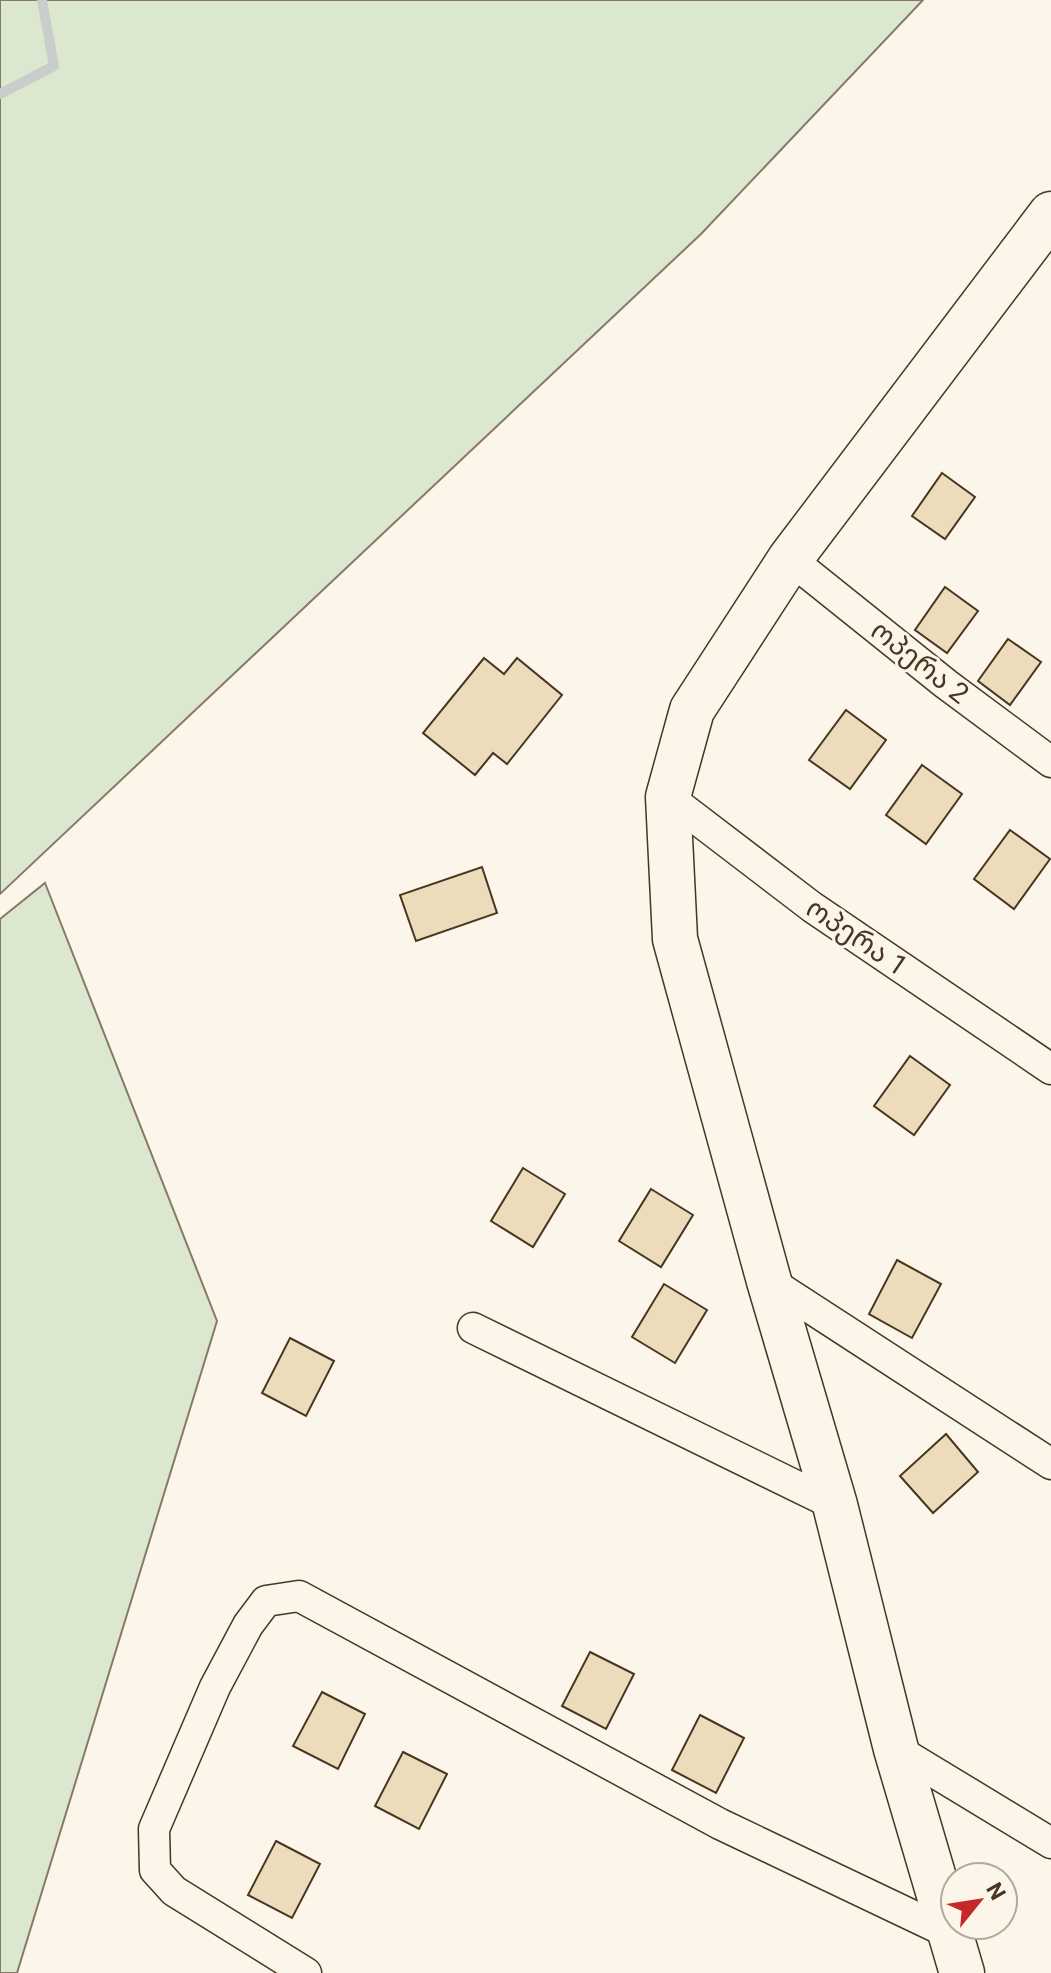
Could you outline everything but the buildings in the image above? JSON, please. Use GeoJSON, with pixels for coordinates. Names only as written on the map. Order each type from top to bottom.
{"type":"FeatureCollection","features":[{"type":"Feature","properties":{"kind":"street"},"geometry":{"type":"LineString","coordinates":[[956,1953],[896,1749],[835,1505],[769,1281],[675,939],[668,797],[692,710],[790,559],[1045,234]]}},
{"type":"Feature","properties":{"kind":"street","name":"ოპერა 2"},"geometry":{"type":"LineString","coordinates":[[790,559],[946,684],[1051,762]]}},
{"type":"Feature","properties":{"kind":"street","name":"ოპერა 1"},"geometry":{"type":"LineString","coordinates":[[668,797],[812,907],[1051,1069]]}},
{"type":"Feature","properties":{"kind":"street"},"geometry":{"type":"LineString","coordinates":[[769,1281],[1051,1464]]}},
{"type":"Feature","properties":{"kind":"street"},"geometry":{"type":"LineString","coordinates":[[473,1328],[835,1505]]}},
{"type":"Feature","properties":{"kind":"street"},"geometry":{"type":"LineString","coordinates":[[306,1973],[174,1891],[155,1870],[154,1829],[215,1687],[248,1625],[266,1601],[299,1596],[956,1953]]}},
{"type":"Feature","properties":{"kind":"street"},"geometry":{"type":"LineString","coordinates":[[896,1749],[1051,1843]]}},
{"type":"Feature","properties":{"kind":"green space"},"geometry":{"type":"Polygon","coordinates":[[[0,0],[923,0],[701,234],[0,894],[0,0]]]}},
{"type":"Feature","properties":{"kind":"green space"},"geometry":{"type":"Polygon","coordinates":[[[45,883],[217,1321],[17,1973],[0,1973],[0,919],[45,883]]]}},
{"type":"Feature","properties":{"kind":"waterway"},"geometry":{"type":"LineString","coordinates":[[0,94],[54,66],[42,0]]}}]}
